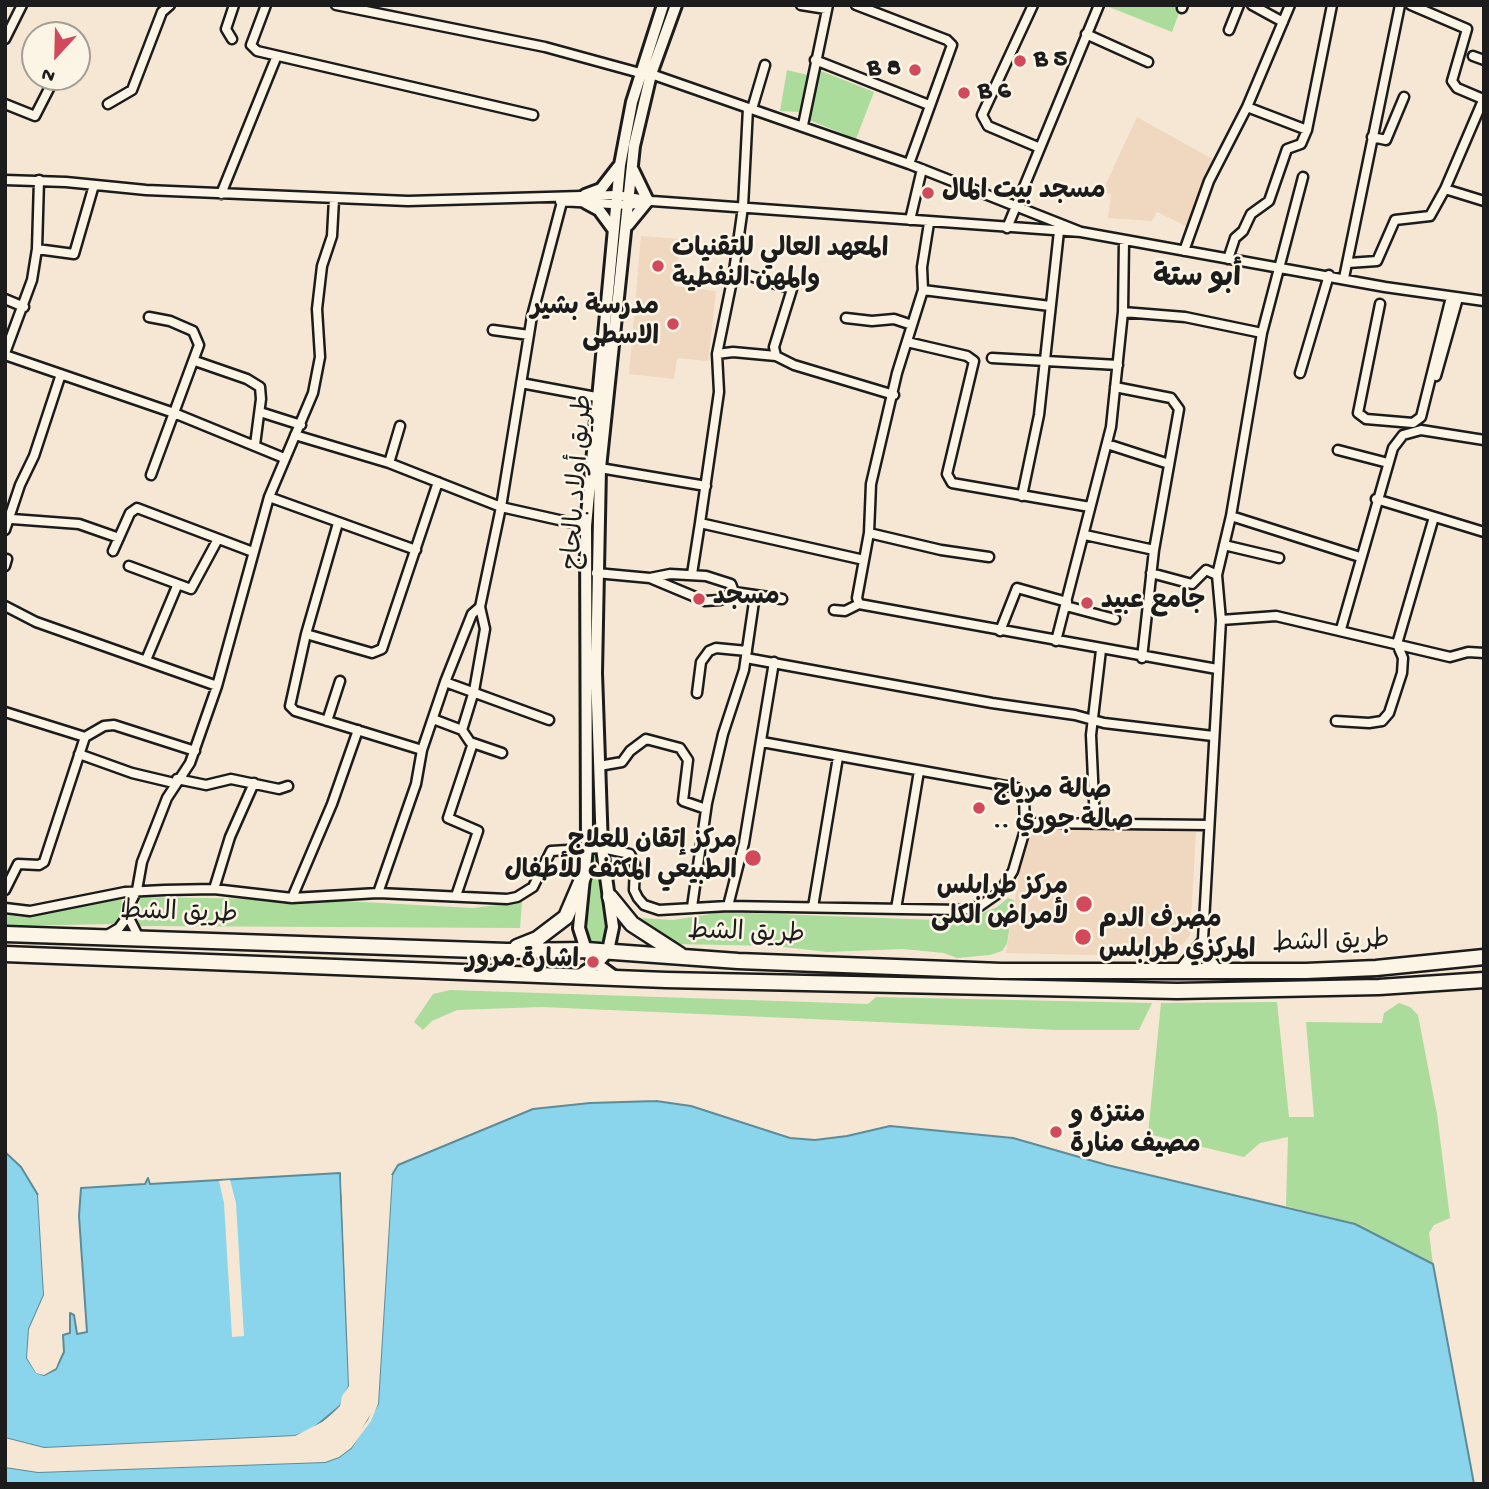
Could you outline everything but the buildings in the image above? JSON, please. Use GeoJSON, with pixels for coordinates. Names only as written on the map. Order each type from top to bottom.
{"type":"FeatureCollection","features":[{"type":"Feature","properties":{"kind":"highway"},"geometry":{"type":"LineString","coordinates":[[507,951],[537,939],[559,924],[572,907],[584,875]]}},
{"type":"Feature","properties":{"kind":"highway"},"geometry":{"type":"LineString","coordinates":[[610,897],[632,924],[684,958]]}},
{"type":"Feature","properties":{"kind":"highway","name":"طريق الشط"},"geometry":{"type":"LineString","coordinates":[[5,934],[507,951],[586,950],[684,958],[1001,971],[1220,972],[1376,968],[1484,957]]}},
{"type":"Feature","properties":{"kind":"highway","name":"طريق الشط"},"geometry":{"type":"LineString","coordinates":[[5,954],[615,977],[1214,991],[1379,987],[1484,980]]}},
{"type":"Feature","properties":{"kind":"main road","name":"طريق أولاد بالحاج"},"geometry":{"type":"LineString","coordinates":[[615,977],[597,964],[586,950],[579,913],[587,848],[586,526],[596,397],[620,165],[663,5]]}},
{"type":"Feature","properties":{"kind":"main road","name":"طريق أولاد بالحاج"},"geometry":{"type":"LineString","coordinates":[[608,951],[612,927],[602,848],[599,766],[596,573],[600,468],[632,169],[646,74],[676,5]]}},
{"type":"Feature","properties":{"kind":"main road"},"geometry":{"type":"LineString","coordinates":[[613,229],[599,210],[585,199],[601,189],[620,165]]}},
{"type":"Feature","properties":{"kind":"main road"},"geometry":{"type":"LineString","coordinates":[[628,225],[648,201],[632,169]]}},
{"type":"Feature","properties":{"kind":"main road"},"geometry":{"type":"LineString","coordinates":[[579,975],[597,964],[608,951]]}},
{"type":"Feature","properties":{"kind":"street"},"geometry":{"type":"LineString","coordinates":[[5,39],[22,5]]}},
{"type":"Feature","properties":{"kind":"street"},"geometry":{"type":"LineString","coordinates":[[108,104],[132,90],[162,12],[170,5]]}},
{"type":"Feature","properties":{"kind":"street"},"geometry":{"type":"LineString","coordinates":[[232,38],[226,29],[234,5]]}},
{"type":"Feature","properties":{"kind":"street"},"geometry":{"type":"LineString","coordinates":[[266,5],[251,45],[254,50],[276,58],[533,115]]}},
{"type":"Feature","properties":{"kind":"street"},"geometry":{"type":"LineString","coordinates":[[336,5],[534,45],[646,74],[803,125],[1016,204],[1081,232]]}},
{"type":"Feature","properties":{"kind":"street"},"geometry":{"type":"LineString","coordinates":[[801,5],[825,7],[803,125]]}},
{"type":"Feature","properties":{"kind":"street"},"geometry":{"type":"LineString","coordinates":[[856,5],[950,42],[948,59],[909,164]]}},
{"type":"Feature","properties":{"kind":"street"},"geometry":{"type":"LineString","coordinates":[[1033,5],[982,119],[988,126],[1040,148]]}},
{"type":"Feature","properties":{"kind":"street"},"geometry":{"type":"LineString","coordinates":[[1007,228],[1099,5]]}},
{"type":"Feature","properties":{"kind":"street"},"geometry":{"type":"LineString","coordinates":[[1229,30],[1239,5]]}},
{"type":"Feature","properties":{"kind":"street"},"geometry":{"type":"LineString","coordinates":[[1252,5],[1283,22]]}},
{"type":"Feature","properties":{"kind":"street"},"geometry":{"type":"LineString","coordinates":[[1184,251],[1209,181],[1247,107],[1290,5]]}},
{"type":"Feature","properties":{"kind":"street"},"geometry":{"type":"LineString","coordinates":[[1228,259],[1236,237],[1243,231],[1255,208],[1269,201],[1287,149],[1301,144],[1307,130],[1332,5]]}},
{"type":"Feature","properties":{"kind":"street"},"geometry":{"type":"LineString","coordinates":[[1345,278],[1400,5]]}},
{"type":"Feature","properties":{"kind":"street"},"geometry":{"type":"LineString","coordinates":[[1348,263],[1377,261],[1395,220],[1430,216],[1445,189],[1484,98],[1457,88],[1452,81],[1467,29],[1411,5]]}},
{"type":"Feature","properties":{"kind":"street"},"geometry":{"type":"LineString","coordinates":[[1086,34],[1148,62]]}},
{"type":"Feature","properties":{"kind":"street"},"geometry":{"type":"LineString","coordinates":[[1473,56],[1484,60]]}},
{"type":"Feature","properties":{"kind":"street"},"geometry":{"type":"LineString","coordinates":[[221,194],[276,58]]}},
{"type":"Feature","properties":{"kind":"street"},"geometry":{"type":"LineString","coordinates":[[815,60],[929,105]]}},
{"type":"Feature","properties":{"kind":"street"},"geometry":{"type":"LineString","coordinates":[[692,574],[719,392],[717,354],[734,271],[743,207],[750,108],[765,65]]}},
{"type":"Feature","properties":{"kind":"street"},"geometry":{"type":"LineString","coordinates":[[5,104],[36,117],[48,91]]}},
{"type":"Feature","properties":{"kind":"street"},"geometry":{"type":"LineString","coordinates":[[1372,137],[1386,140],[1404,97]]}},
{"type":"Feature","properties":{"kind":"street"},"geometry":{"type":"LineString","coordinates":[[1247,107],[1307,130]]}},
{"type":"Feature","properties":{"kind":"street"},"geometry":{"type":"LineString","coordinates":[[909,220],[922,169]]}},
{"type":"Feature","properties":{"kind":"street"},"geometry":{"type":"LineString","coordinates":[[1220,972],[1209,957],[1203,940],[1221,620],[1217,575],[1231,516],[1262,333],[1303,177]]}},
{"type":"Feature","properties":{"kind":"street"},"geometry":{"type":"LineString","coordinates":[[5,180],[334,199],[454,202],[616,199],[1081,232],[1484,301]]}},
{"type":"Feature","properties":{"kind":"street"},"geometry":{"type":"LineString","coordinates":[[39,180],[37,249],[24,306],[5,354],[174,413],[284,458]]}},
{"type":"Feature","properties":{"kind":"street"},"geometry":{"type":"LineString","coordinates":[[37,249],[74,254],[94,185]]}},
{"type":"Feature","properties":{"kind":"street"},"geometry":{"type":"LineString","coordinates":[[1445,189],[1484,201]]}},
{"type":"Feature","properties":{"kind":"street"},"geometry":{"type":"LineString","coordinates":[[99,937],[113,932],[128,911],[137,890],[145,852],[176,781],[186,771],[195,751],[269,497],[313,393],[320,357],[317,309],[322,266],[332,236],[334,199]]}},
{"type":"Feature","properties":{"kind":"street"},"geometry":{"type":"LineString","coordinates":[[550,199],[562,202],[585,199]]}},
{"type":"Feature","properties":{"kind":"street"},"geometry":{"type":"LineString","coordinates":[[461,730],[474,691],[485,629],[480,607],[501,507],[529,335],[562,202]]}},
{"type":"Feature","properties":{"kind":"street"},"geometry":{"type":"LineString","coordinates":[[859,604],[857,598],[869,533],[871,484],[923,290],[922,267],[929,223]]}},
{"type":"Feature","properties":{"kind":"street"},"geometry":{"type":"LineString","coordinates":[[1022,496],[1039,415],[1059,231]]}},
{"type":"Feature","properties":{"kind":"street"},"geometry":{"type":"LineString","coordinates":[[1056,641],[1107,444],[1123,312],[1125,240]]}},
{"type":"Feature","properties":{"kind":"street"},"geometry":{"type":"LineString","coordinates":[[734,271],[792,289],[774,347],[776,356]]}},
{"type":"Feature","properties":{"kind":"street"},"geometry":{"type":"LineString","coordinates":[[1300,373],[1329,275]]}},
{"type":"Feature","properties":{"kind":"street"},"geometry":{"type":"LineString","coordinates":[[923,290],[1050,306]]}},
{"type":"Feature","properties":{"kind":"street"},"geometry":{"type":"LineString","coordinates":[[1380,304],[1358,414],[1366,419],[1413,423],[1421,417],[1454,297]]}},
{"type":"Feature","properties":{"kind":"street"},"geometry":{"type":"LineString","coordinates":[[1422,430],[1454,297]]}},
{"type":"Feature","properties":{"kind":"street"},"geometry":{"type":"LineString","coordinates":[[5,299],[24,306]]}},
{"type":"Feature","properties":{"kind":"street"},"geometry":{"type":"LineString","coordinates":[[1123,312],[1185,317],[1262,333]]}},
{"type":"Feature","properties":{"kind":"street"},"geometry":{"type":"LineString","coordinates":[[149,317],[170,321],[193,331],[199,345],[151,475]]}},
{"type":"Feature","properties":{"kind":"street"},"geometry":{"type":"LineString","coordinates":[[846,318],[894,319],[912,324]]}},
{"type":"Feature","properties":{"kind":"street"},"geometry":{"type":"LineString","coordinates":[[492,330],[529,335]]}},
{"type":"Feature","properties":{"kind":"street"},"geometry":{"type":"LineString","coordinates":[[907,342],[967,356],[974,361],[947,474],[950,481],[955,485],[1090,507]]}},
{"type":"Feature","properties":{"kind":"street"},"geometry":{"type":"LineString","coordinates":[[717,354],[733,352],[776,356],[794,365],[894,395]]}},
{"type":"Feature","properties":{"kind":"street"},"geometry":{"type":"LineString","coordinates":[[992,358],[1044,363],[1118,365]]}},
{"type":"Feature","properties":{"kind":"street"},"geometry":{"type":"LineString","coordinates":[[195,361],[255,383],[261,390],[255,445]]}},
{"type":"Feature","properties":{"kind":"street"},"geometry":{"type":"LineString","coordinates":[[5,530],[12,519],[20,485],[34,456],[61,374]]}},
{"type":"Feature","properties":{"kind":"street"},"geometry":{"type":"LineString","coordinates":[[521,383],[596,397]]}},
{"type":"Feature","properties":{"kind":"street"},"geometry":{"type":"LineString","coordinates":[[1115,387],[1176,401],[1179,409],[1154,550],[1142,658]]}},
{"type":"Feature","properties":{"kind":"street"},"geometry":{"type":"LineString","coordinates":[[260,412],[301,425]]}},
{"type":"Feature","properties":{"kind":"street"},"geometry":{"type":"LineString","coordinates":[[389,463],[400,426]]}},
{"type":"Feature","properties":{"kind":"street"},"geometry":{"type":"LineString","coordinates":[[1341,629],[1376,499],[1393,448],[1403,435],[1422,430],[1484,440]]}},
{"type":"Feature","properties":{"kind":"street"},"geometry":{"type":"LineString","coordinates":[[295,435],[389,463],[501,507],[586,526]]}},
{"type":"Feature","properties":{"kind":"street"},"geometry":{"type":"LineString","coordinates":[[1107,444],[1169,464]]}},
{"type":"Feature","properties":{"kind":"street"},"geometry":{"type":"LineString","coordinates":[[1338,450],[1388,463]]}},
{"type":"Feature","properties":{"kind":"street"},"geometry":{"type":"LineString","coordinates":[[600,468],[706,486]]}},
{"type":"Feature","properties":{"kind":"street"},"geometry":{"type":"LineString","coordinates":[[306,634],[378,653],[385,644],[438,482]]}},
{"type":"Feature","properties":{"kind":"street"},"geometry":{"type":"LineString","coordinates":[[269,497],[416,550]]}},
{"type":"Feature","properties":{"kind":"street"},"geometry":{"type":"LineString","coordinates":[[1376,499],[1483,530]]}},
{"type":"Feature","properties":{"kind":"street"},"geometry":{"type":"LineString","coordinates":[[113,551],[130,513],[137,508],[253,552]]}},
{"type":"Feature","properties":{"kind":"street"},"geometry":{"type":"LineString","coordinates":[[1231,516],[1360,557]]}},
{"type":"Feature","properties":{"kind":"street"},"geometry":{"type":"LineString","coordinates":[[1336,721],[1369,723],[1382,721],[1389,713],[1402,673],[1403,658],[1398,644],[1434,517]]}},
{"type":"Feature","properties":{"kind":"street"},"geometry":{"type":"LineString","coordinates":[[12,519],[79,524],[120,538]]}},
{"type":"Feature","properties":{"kind":"street"},"geometry":{"type":"LineString","coordinates":[[338,523],[306,634],[289,699],[290,706],[295,711],[422,750]]}},
{"type":"Feature","properties":{"kind":"street"},"geometry":{"type":"LineString","coordinates":[[700,523],[864,560]]}},
{"type":"Feature","properties":{"kind":"street"},"geometry":{"type":"LineString","coordinates":[[869,533],[941,550],[989,557]]}},
{"type":"Feature","properties":{"kind":"street"},"geometry":{"type":"LineString","coordinates":[[1085,535],[1154,550]]}},
{"type":"Feature","properties":{"kind":"street"},"geometry":{"type":"LineString","coordinates":[[129,566],[188,590],[196,585],[218,539]]}},
{"type":"Feature","properties":{"kind":"street"},"geometry":{"type":"LineString","coordinates":[[1224,545],[1279,558]]}},
{"type":"Feature","properties":{"kind":"street"},"geometry":{"type":"LineString","coordinates":[[1151,573],[1192,584],[1206,569],[1217,575]]}},
{"type":"Feature","properties":{"kind":"street"},"geometry":{"type":"LineString","coordinates":[[596,573],[650,578],[692,574],[720,579],[731,584],[734,592]]}},
{"type":"Feature","properties":{"kind":"street"},"geometry":{"type":"LineString","coordinates":[[650,578],[698,600],[720,600],[734,592],[782,599]]}},
{"type":"Feature","properties":{"kind":"street"},"geometry":{"type":"LineString","coordinates":[[146,660],[177,586]]}},
{"type":"Feature","properties":{"kind":"street"},"geometry":{"type":"LineString","coordinates":[[1000,631],[1017,588],[1115,619]]}},
{"type":"Feature","properties":{"kind":"street"},"geometry":{"type":"LineString","coordinates":[[692,907],[706,809],[723,734],[747,655],[755,595]]}},
{"type":"Feature","properties":{"kind":"street"},"geometry":{"type":"LineString","coordinates":[[834,610],[850,610],[859,604],[1142,658],[1217,669]]}},
{"type":"Feature","properties":{"kind":"street"},"geometry":{"type":"LineString","coordinates":[[5,606],[36,622],[216,686]]}},
{"type":"Feature","properties":{"kind":"street"},"geometry":{"type":"LineString","coordinates":[[378,893],[416,784],[422,750],[445,682],[472,614],[480,607]]}},
{"type":"Feature","properties":{"kind":"street"},"geometry":{"type":"LineString","coordinates":[[1221,620],[1276,616],[1456,657],[1468,652],[1484,653]]}},
{"type":"Feature","properties":{"kind":"street"},"geometry":{"type":"LineString","coordinates":[[697,693],[701,662],[709,651],[716,648],[774,663],[1092,719],[1213,736]]}},
{"type":"Feature","properties":{"kind":"street"},"geometry":{"type":"LineString","coordinates":[[1095,823],[1092,719],[1101,650]]}},
{"type":"Feature","properties":{"kind":"street"},"geometry":{"type":"LineString","coordinates":[[727,906],[744,843],[774,663]]}},
{"type":"Feature","properties":{"kind":"street"},"geometry":{"type":"LineString","coordinates":[[327,721],[340,681]]}},
{"type":"Feature","properties":{"kind":"street"},"geometry":{"type":"LineString","coordinates":[[445,682],[549,720]]}},
{"type":"Feature","properties":{"kind":"street"},"geometry":{"type":"LineString","coordinates":[[5,712],[85,737]]}},
{"type":"Feature","properties":{"kind":"street"},"geometry":{"type":"LineString","coordinates":[[433,719],[461,730],[467,741],[502,753]]}},
{"type":"Feature","properties":{"kind":"street"},"geometry":{"type":"LineString","coordinates":[[5,890],[18,864],[39,865],[44,862],[85,737],[104,726],[114,725],[195,751]]}},
{"type":"Feature","properties":{"kind":"street"},"geometry":{"type":"LineString","coordinates":[[292,898],[332,804],[358,730]]}},
{"type":"Feature","properties":{"kind":"street"},"geometry":{"type":"LineString","coordinates":[[599,766],[622,762],[630,751],[646,739],[680,748],[688,760],[683,801],[706,809]]}},
{"type":"Feature","properties":{"kind":"street"},"geometry":{"type":"LineString","coordinates":[[5,908],[30,911],[137,890],[214,889],[292,898],[378,893],[517,897],[533,887],[548,853],[587,848],[623,850],[632,857],[634,890],[644,905],[666,910],[727,906],[961,911],[988,902],[1010,878],[1026,830],[1024,795],[1017,788],[762,742]]}},
{"type":"Feature","properties":{"kind":"street"},"geometry":{"type":"LineString","coordinates":[[456,896],[478,831],[448,818],[473,743]]}},
{"type":"Feature","properties":{"kind":"street"},"geometry":{"type":"LineString","coordinates":[[79,754],[131,773],[176,781],[206,785],[231,779],[279,789],[288,786]]}},
{"type":"Feature","properties":{"kind":"street"},"geometry":{"type":"LineString","coordinates":[[813,907],[838,757]]}},
{"type":"Feature","properties":{"kind":"street"},"geometry":{"type":"LineString","coordinates":[[896,909],[919,771]]}},
{"type":"Feature","properties":{"kind":"street"},"geometry":{"type":"LineString","coordinates":[[214,889],[230,837],[254,783]]}},
{"type":"Feature","properties":{"kind":"street"},"geometry":{"type":"LineString","coordinates":[[1026,830],[1039,822],[1209,825]]}},
{"type":"Feature","properties":{"kind":"street"},"geometry":{"type":"LineString","coordinates":[[121,892],[140,938]]}},
{"type":"Feature","properties":{"kind":"street"},"geometry":{"type":"LineString","coordinates":[[1176,972],[1192,958],[1203,940]]}},
{"type":"Feature","properties":{"kind":"shaded area"},"geometry":{"type":"Polygon","coordinates":[[[1137,117],[1214,160],[1188,227],[1157,212],[1152,221],[1108,218],[1111,194],[1102,192],[1137,117]]]}},
{"type":"Feature","properties":{"kind":"shaded area","name":"مدرسة بشير الاسطى"},"geometry":{"type":"Polygon","coordinates":[[[641,236],[682,239],[674,286],[716,291],[708,361],[677,358],[674,379],[629,374],[641,236]]]}},
{"type":"Feature","properties":{"kind":"shaded area"},"geometry":{"type":"Polygon","coordinates":[[[1039,826],[1196,832],[1190,936],[1170,957],[1006,953],[1024,845],[1039,826]]]}},
{"type":"Feature","properties":{"kind":"green space"},"geometry":{"type":"Polygon","coordinates":[[[1104,5],[1182,5],[1172,32],[1104,5]]]}},
{"type":"Feature","properties":{"kind":"green space"},"geometry":{"type":"Polygon","coordinates":[[[816,69],[874,92],[856,139],[809,120],[816,69]]]}},
{"type":"Feature","properties":{"kind":"green space"},"geometry":{"type":"Polygon","coordinates":[[[787,70],[808,75],[799,112],[780,111],[787,70]]]}},
{"type":"Feature","properties":{"kind":"green space"},"geometry":{"type":"Polygon","coordinates":[[[598,855],[600,885],[608,915],[603,940],[598,943],[587,941],[584,933],[585,896],[591,878],[592,856],[598,855]]]}},
{"type":"Feature","properties":{"kind":"green space"},"geometry":{"type":"Polygon","coordinates":[[[140,897],[326,900],[473,908],[522,902],[520,928],[138,926],[140,897]]]}},
{"type":"Feature","properties":{"kind":"green space"},"geometry":{"type":"Polygon","coordinates":[[[1008,898],[1014,900],[1007,944],[1002,951],[990,955],[957,958],[944,953],[902,949],[827,952],[775,946],[674,944],[642,925],[640,918],[673,920],[723,912],[962,921],[997,907],[1008,898]]]}},
{"type":"Feature","properties":{"kind":"green space"},"geometry":{"type":"Polygon","coordinates":[[[122,899],[119,924],[5,926],[5,915],[24,917],[122,899]]]}},
{"type":"Feature","properties":{"kind":"green space"},"geometry":{"type":"Polygon","coordinates":[[[450,990],[868,1004],[876,997],[1152,1003],[1139,1030],[1058,1030],[542,1007],[457,1010],[432,1021],[423,1030],[414,1022],[433,994],[450,990]]]}},
{"type":"Feature","properties":{"kind":"green space"},"geometry":{"type":"Polygon","coordinates":[[[1277,1002],[1289,1117],[1314,1117],[1306,1022],[1382,1023],[1384,1013],[1399,1003],[1410,1007],[1418,1015],[1437,1114],[1450,1218],[1434,1225],[1429,1233],[1433,1264],[1355,1224],[1286,1206],[1288,1137],[1260,1143],[1244,1157],[1148,1134],[1161,1003],[1277,1002]]]}},
{"type":"Feature","properties":{"kind":"water"},"geometry":{"type":"Polygon","coordinates":[[[656,1101],[691,1106],[790,1138],[815,1140],[890,1126],[1013,1138],[1107,1165],[1355,1224],[1433,1264],[1474,1484],[5,1484],[5,1467],[38,1472],[325,1462],[339,1457],[351,1448],[378,1404],[392,1175],[398,1165],[533,1109],[590,1103],[656,1101]]]}},
{"type":"Feature","properties":{"kind":"water"},"geometry":{"type":"Polygon","coordinates":[[[5,1152],[21,1167],[38,1195],[44,1295],[29,1329],[27,1358],[36,1372],[44,1375],[56,1369],[64,1352],[63,1335],[70,1333],[70,1313],[74,1315],[77,1334],[87,1332],[79,1216],[81,1188],[145,1184],[148,1178],[150,1184],[340,1173],[349,1386],[340,1406],[310,1431],[295,1436],[44,1448],[5,1438],[5,1152]]]}},
{"type":"Feature","properties":{"kind":"pier"},"geometry":{"type":"Polygon","coordinates":[[[341,1175],[344,1175],[353,1386],[342,1408],[328,1423],[312,1434],[295,1440],[44,1452],[5,1442],[5,1438],[44,1448],[295,1436],[326,1420],[340,1406],[342,1396],[349,1386],[341,1175]]]}},
{"type":"Feature","properties":{"kind":"pier"},"geometry":{"type":"Polygon","coordinates":[[[389,1175],[392,1175],[378,1404],[371,1421],[351,1448],[339,1457],[325,1462],[38,1472],[5,1467],[5,1464],[38,1469],[324,1458],[338,1454],[348,1446],[368,1420],[375,1403],[389,1175]]]}},
{"type":"Feature","properties":{"kind":"pier"},"geometry":{"type":"Polygon","coordinates":[[[230,1180],[236,1203],[244,1336],[232,1337],[224,1203],[219,1181],[230,1180]]]}},
{"type":"Feature","properties":{"kind":"pier"},"geometry":{"type":"Polygon","coordinates":[[[42,1194],[48,1295],[32,1331],[31,1357],[38,1370],[44,1372],[53,1367],[57,1355],[60,1356],[56,1368],[44,1375],[36,1373],[27,1358],[29,1329],[44,1295],[38,1195],[42,1194]]]}},
{"type":"Feature","properties":{"kind":"place","name":"B 5"},"geometry":{"type":"Point","coordinates":[1020,61]}},
{"type":"Feature","properties":{"kind":"place","name":"B 8"},"geometry":{"type":"Point","coordinates":[915,70]}},
{"type":"Feature","properties":{"kind":"place","name":"B 6"},"geometry":{"type":"Point","coordinates":[964,93]}},
{"type":"Feature","properties":{"kind":"place","name":"مسجد بيت المال"},"geometry":{"type":"Point","coordinates":[928,193]}},
{"type":"Feature","properties":{"kind":"place","name":"المعهد العالي للتقنيات والمهن النفطية"},"geometry":{"type":"Point","coordinates":[658,266]}},
{"type":"Feature","properties":{"kind":"place","name":"مدرسة بشير الاسطى"},"geometry":{"type":"Point","coordinates":[673,324]}},
{"type":"Feature","properties":{"kind":"place","name":"مسجد"},"geometry":{"type":"Point","coordinates":[699,599]}},
{"type":"Feature","properties":{"kind":"place","name":"جامع عبيد"},"geometry":{"type":"Point","coordinates":[1087,603]}},
{"type":"Feature","properties":{"kind":"place","name":"صالة مرياج .. صالة جوري"},"geometry":{"type":"Point","coordinates":[979,808]}},
{"type":"Feature","properties":{"kind":"place","name":"مركز إتقان للعلاج الطبيعي المكثف للأطفال"},"geometry":{"type":"Point","coordinates":[753,858]}},
{"type":"Feature","properties":{"kind":"place","name":"مركز طرابلس لأمراض الكلى"},"geometry":{"type":"Point","coordinates":[1084,904]}},
{"type":"Feature","properties":{"kind":"place","name":"مصرف الدم المركزي طرابلس"},"geometry":{"type":"Point","coordinates":[1083,937]}},
{"type":"Feature","properties":{"kind":"place","name":"اشارة مرور"},"geometry":{"type":"Point","coordinates":[593,962]}},
{"type":"Feature","properties":{"kind":"place","name":"منتزه و مصيف منارة"},"geometry":{"type":"Point","coordinates":[1056,1132]}},
{"type":"Feature","properties":{"kind":"district","name":"أبو ستة"},"geometry":{"type":"Point","coordinates":[1197,280]}}]}
